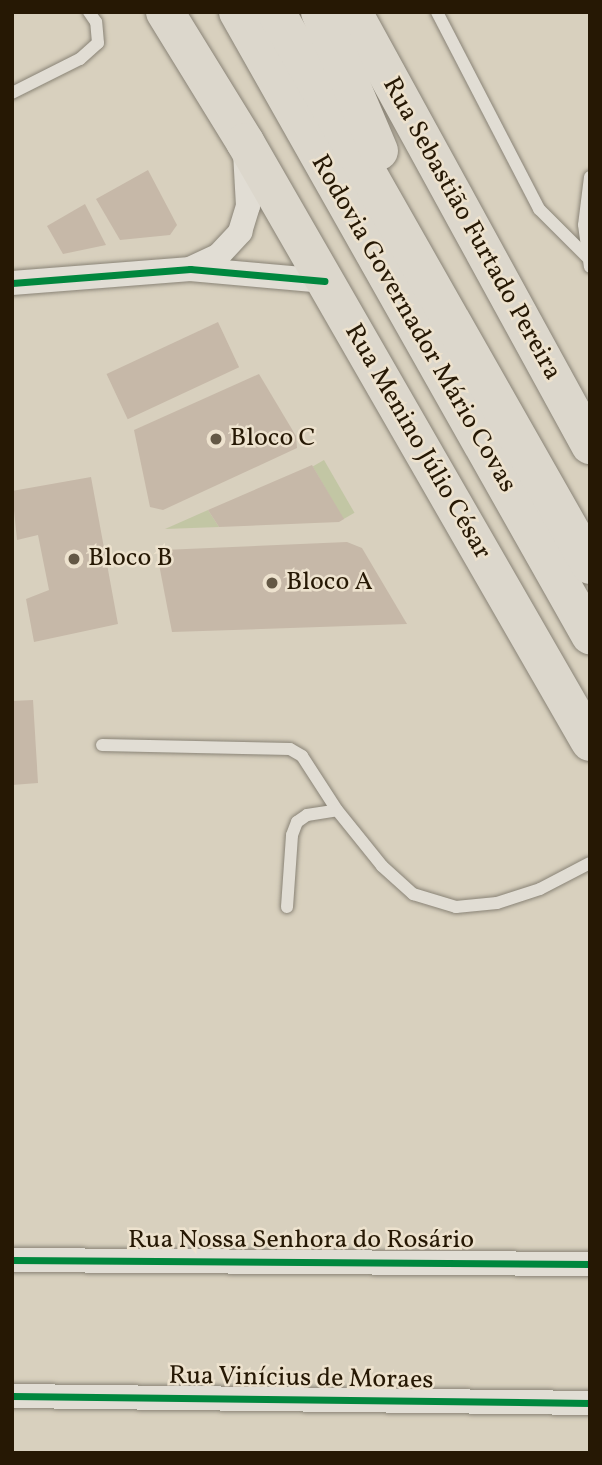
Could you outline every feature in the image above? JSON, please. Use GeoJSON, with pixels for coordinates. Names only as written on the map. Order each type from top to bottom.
{"type":"FeatureCollection","features":[{"type":"Feature","properties":{"kind":"main road","name":"Rua Menino Júlio César"},"geometry":{"type":"LineString","coordinates":[[164,12],[245,142],[590,742]]}},
{"type":"Feature","properties":{"kind":"main road","name":"Rodovia Governador Mário Covas"},"geometry":{"type":"LineString","coordinates":[[238,12],[590,635]]}},
{"type":"Feature","properties":{"kind":"main road","name":"Rodovia Governador Mário Covas"},"geometry":{"type":"LineString","coordinates":[[276,12],[590,565]]}},
{"type":"Feature","properties":{"kind":"main road"},"geometry":{"type":"LineString","coordinates":[[320,12],[454,327]]}},
{"type":"Feature","properties":{"kind":"main road","name":"Rua Sebastião Furtado Pereira"},"geometry":{"type":"LineString","coordinates":[[354,12],[590,445]]}},
{"type":"Feature","properties":{"kind":"street"},"geometry":{"type":"LineString","coordinates":[[190,269],[218,256],[240,232],[248,194],[245,142]]}},
{"type":"Feature","properties":{"kind":"street"},"geometry":{"type":"LineString","coordinates":[[12,283],[190,269],[324,281]]}},
{"type":"Feature","properties":{"kind":"street","name":"Rua Nossa Senhora do Rosário"},"geometry":{"type":"LineString","coordinates":[[12,1259],[590,1264]]}},
{"type":"Feature","properties":{"kind":"street","name":"Rua Vinícius de Moraes"},"geometry":{"type":"LineString","coordinates":[[12,1396],[590,1403]]}},
{"type":"Feature","properties":{"kind":"lane"},"geometry":{"type":"LineString","coordinates":[[12,93],[80,59],[98,43],[96,22],[89,12]]}},
{"type":"Feature","properties":{"kind":"lane"},"geometry":{"type":"LineString","coordinates":[[437,12],[538,209],[588,262]]}},
{"type":"Feature","properties":{"kind":"lane"},"geometry":{"type":"LineString","coordinates":[[588,262],[584,225],[590,177]]}},
{"type":"Feature","properties":{"kind":"lane"},"geometry":{"type":"LineString","coordinates":[[102,745],[290,749],[302,756],[337,810],[382,866],[413,894],[456,907],[497,903],[519,896],[540,889],[590,863]]}},
{"type":"Feature","properties":{"kind":"lane"},"geometry":{"type":"LineString","coordinates":[[287,907],[292,835],[298,822],[307,815],[337,810]]}},
{"type":"Feature","properties":{"kind":"green space"},"geometry":{"type":"Polygon","coordinates":[[[324,460],[354,513],[343,519],[313,466],[324,460]]]}},
{"type":"Feature","properties":{"kind":"green space"},"geometry":{"type":"Polygon","coordinates":[[[208,510],[219,527],[165,529],[208,510]]]}},
{"type":"Feature","properties":{"kind":"building"},"geometry":{"type":"Polygon","coordinates":[[[148,170],[177,225],[170,235],[120,240],[96,199],[148,170]]]}},
{"type":"Feature","properties":{"kind":"building"},"geometry":{"type":"Polygon","coordinates":[[[85,204],[106,245],[63,254],[47,226],[85,204]]]}},
{"type":"Feature","properties":{"kind":"building"},"geometry":{"type":"Polygon","coordinates":[[[218,322],[239,367],[128,419],[107,374],[218,322]]]}},
{"type":"Feature","properties":{"kind":"building","name":"Bloco C"},"geometry":{"type":"Polygon","coordinates":[[[259,374],[296,436],[297,448],[163,510],[150,507],[134,430],[259,374]]]}},
{"type":"Feature","properties":{"kind":"building"},"geometry":{"type":"Polygon","coordinates":[[[312,465],[344,519],[339,522],[219,527],[208,510],[312,465]]]}},
{"type":"Feature","properties":{"kind":"building","name":"Bloco B"},"geometry":{"type":"Polygon","coordinates":[[[91,477],[118,624],[34,642],[26,599],[49,590],[38,535],[17,540],[12,491],[91,477]]]}},
{"type":"Feature","properties":{"kind":"building","name":"Bloco A"},"geometry":{"type":"Polygon","coordinates":[[[347,542],[362,548],[407,624],[172,632],[158,559],[163,550],[347,542]]]}},
{"type":"Feature","properties":{"kind":"building"},"geometry":{"type":"Polygon","coordinates":[[[33,700],[38,783],[12,785],[12,701],[33,700]]]}},
{"type":"Feature","properties":{"kind":"cycle path"},"geometry":{"type":"LineString","coordinates":[[12,283],[190,269],[324,281]]}},
{"type":"Feature","properties":{"kind":"cycle path"},"geometry":{"type":"LineString","coordinates":[[12,1260],[590,1264]]}},
{"type":"Feature","properties":{"kind":"cycle path"},"geometry":{"type":"LineString","coordinates":[[12,1396],[590,1403]]}},
{"type":"Feature","properties":{"kind":"place","name":"Bloco C"},"geometry":{"type":"Point","coordinates":[216,439]}},
{"type":"Feature","properties":{"kind":"place","name":"Bloco B"},"geometry":{"type":"Point","coordinates":[74,559]}},
{"type":"Feature","properties":{"kind":"place","name":"Bloco A"},"geometry":{"type":"Point","coordinates":[272,583]}}]}
